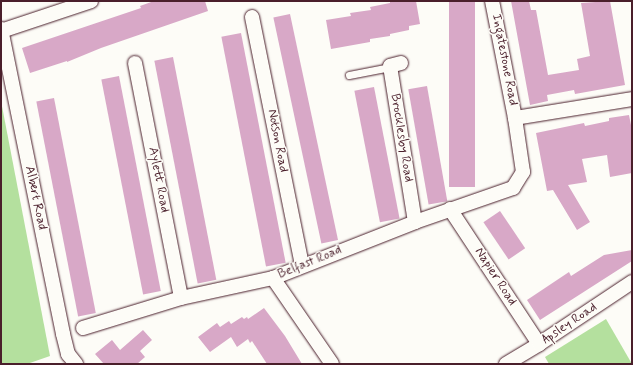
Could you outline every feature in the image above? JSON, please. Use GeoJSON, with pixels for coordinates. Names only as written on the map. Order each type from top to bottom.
{"type":"FeatureCollection","features":[{"type":"Feature","properties":{"kind":"street"},"geometry":{"type":"LineString","coordinates":[[1,30],[91,1]]}},
{"type":"Feature","properties":{"kind":"street","name":"Ingatestone Road"},"geometry":{"type":"LineString","coordinates":[[492,1],[515,118],[523,172]]}},
{"type":"Feature","properties":{"kind":"street","name":"Notson Road"},"geometry":{"type":"LineString","coordinates":[[252,17],[302,265]]}},
{"type":"Feature","properties":{"kind":"street","name":"Albert Road"},"geometry":{"type":"LineString","coordinates":[[1,30],[63,334],[68,354],[76,364]]}},
{"type":"Feature","properties":{"kind":"street","name":"Aylett Road"},"geometry":{"type":"LineString","coordinates":[[135,63],[181,298]]}},
{"type":"Feature","properties":{"kind":"street","name":"Brocklesby Road"},"geometry":{"type":"LineString","coordinates":[[395,65],[415,222]]}},
{"type":"Feature","properties":{"kind":"street","name":"Ingatestone Road"},"geometry":{"type":"LineString","coordinates":[[515,118],[632,99]]}},
{"type":"Feature","properties":{"kind":"street","name":"Belfast Road"},"geometry":{"type":"LineString","coordinates":[[83,328],[181,298],[273,278],[302,265],[415,222],[513,188],[523,172]]}},
{"type":"Feature","properties":{"kind":"street","name":"Napier Road"},"geometry":{"type":"LineString","coordinates":[[450,209],[539,344]]}},
{"type":"Feature","properties":{"kind":"street"},"geometry":{"type":"LineString","coordinates":[[273,278],[332,364]]}},
{"type":"Feature","properties":{"kind":"street","name":"Apsley Road"},"geometry":{"type":"LineString","coordinates":[[506,364],[539,344],[632,282]]}},
{"type":"Feature","properties":{"kind":"lane"},"geometry":{"type":"LineString","coordinates":[[349,75],[395,65]]}},
{"type":"Feature","properties":{"kind":"green space"},"geometry":{"type":"Polygon","coordinates":[[[1,101],[50,356],[27,364],[1,364],[1,101]]]}},
{"type":"Feature","properties":{"kind":"green space"},"geometry":{"type":"Polygon","coordinates":[[[606,319],[632,364],[549,364],[545,357],[606,319]]]}},
{"type":"Feature","properties":{"kind":"building"},"geometry":{"type":"Polygon","coordinates":[[[154,1],[205,1],[208,11],[101,48],[67,62],[30,73],[22,48],[141,8],[140,6],[154,1]]]}},
{"type":"Feature","properties":{"kind":"building"},"geometry":{"type":"Polygon","coordinates":[[[390,1],[416,1],[420,24],[409,26],[409,30],[390,34],[390,36],[370,39],[370,42],[331,49],[326,20],[351,16],[350,13],[371,10],[370,7],[390,3],[390,1]]]}},
{"type":"Feature","properties":{"kind":"building"},"geometry":{"type":"Polygon","coordinates":[[[449,1],[475,1],[475,187],[449,187],[449,1]]]}},
{"type":"Feature","properties":{"kind":"building"},"geometry":{"type":"Polygon","coordinates":[[[511,1],[529,1],[531,10],[536,10],[548,75],[579,70],[577,59],[590,56],[581,3],[610,1],[625,85],[575,94],[574,90],[547,95],[548,101],[530,105],[511,1]]]}},
{"type":"Feature","properties":{"kind":"building"},"geometry":{"type":"Polygon","coordinates":[[[290,14],[338,240],[321,243],[273,18],[290,14]]]}},
{"type":"Feature","properties":{"kind":"building"},"geometry":{"type":"Polygon","coordinates":[[[241,33],[286,263],[266,267],[221,37],[241,33]]]}},
{"type":"Feature","properties":{"kind":"building"},"geometry":{"type":"Polygon","coordinates":[[[173,57],[216,280],[198,283],[154,61],[173,57]]]}},
{"type":"Feature","properties":{"kind":"building"},"geometry":{"type":"Polygon","coordinates":[[[119,76],[161,291],[143,294],[101,79],[119,76]]]}},
{"type":"Feature","properties":{"kind":"building"},"geometry":{"type":"Polygon","coordinates":[[[427,86],[447,201],[429,205],[408,89],[427,86]]]}},
{"type":"Feature","properties":{"kind":"building"},"geometry":{"type":"Polygon","coordinates":[[[374,87],[400,219],[380,222],[354,91],[374,87]]]}},
{"type":"Feature","properties":{"kind":"building"},"geometry":{"type":"Polygon","coordinates":[[[54,98],[96,313],[78,316],[36,101],[54,98]]]}},
{"type":"Feature","properties":{"kind":"building"},"geometry":{"type":"Polygon","coordinates":[[[629,115],[632,130],[632,173],[610,177],[607,155],[582,159],[587,182],[568,185],[590,222],[577,230],[553,190],[547,191],[536,133],[584,123],[585,126],[609,121],[609,118],[629,115]]]}},
{"type":"Feature","properties":{"kind":"building"},"geometry":{"type":"Polygon","coordinates":[[[500,211],[525,248],[509,259],[483,222],[500,211]]]}},
{"type":"Feature","properties":{"kind":"building"},"geometry":{"type":"Polygon","coordinates":[[[632,250],[632,261],[540,320],[527,300],[569,272],[571,276],[604,255],[632,250]]]}},
{"type":"Feature","properties":{"kind":"building"},"geometry":{"type":"Polygon","coordinates":[[[264,308],[285,336],[302,364],[267,364],[252,341],[250,343],[248,339],[237,347],[231,337],[210,352],[198,337],[217,323],[220,327],[229,321],[231,324],[242,317],[244,319],[247,317],[248,319],[264,308]]]}},
{"type":"Feature","properties":{"kind":"building"},"geometry":{"type":"Polygon","coordinates":[[[143,330],[152,340],[140,351],[145,357],[137,364],[104,364],[95,354],[112,340],[120,350],[143,330]]]}}]}
